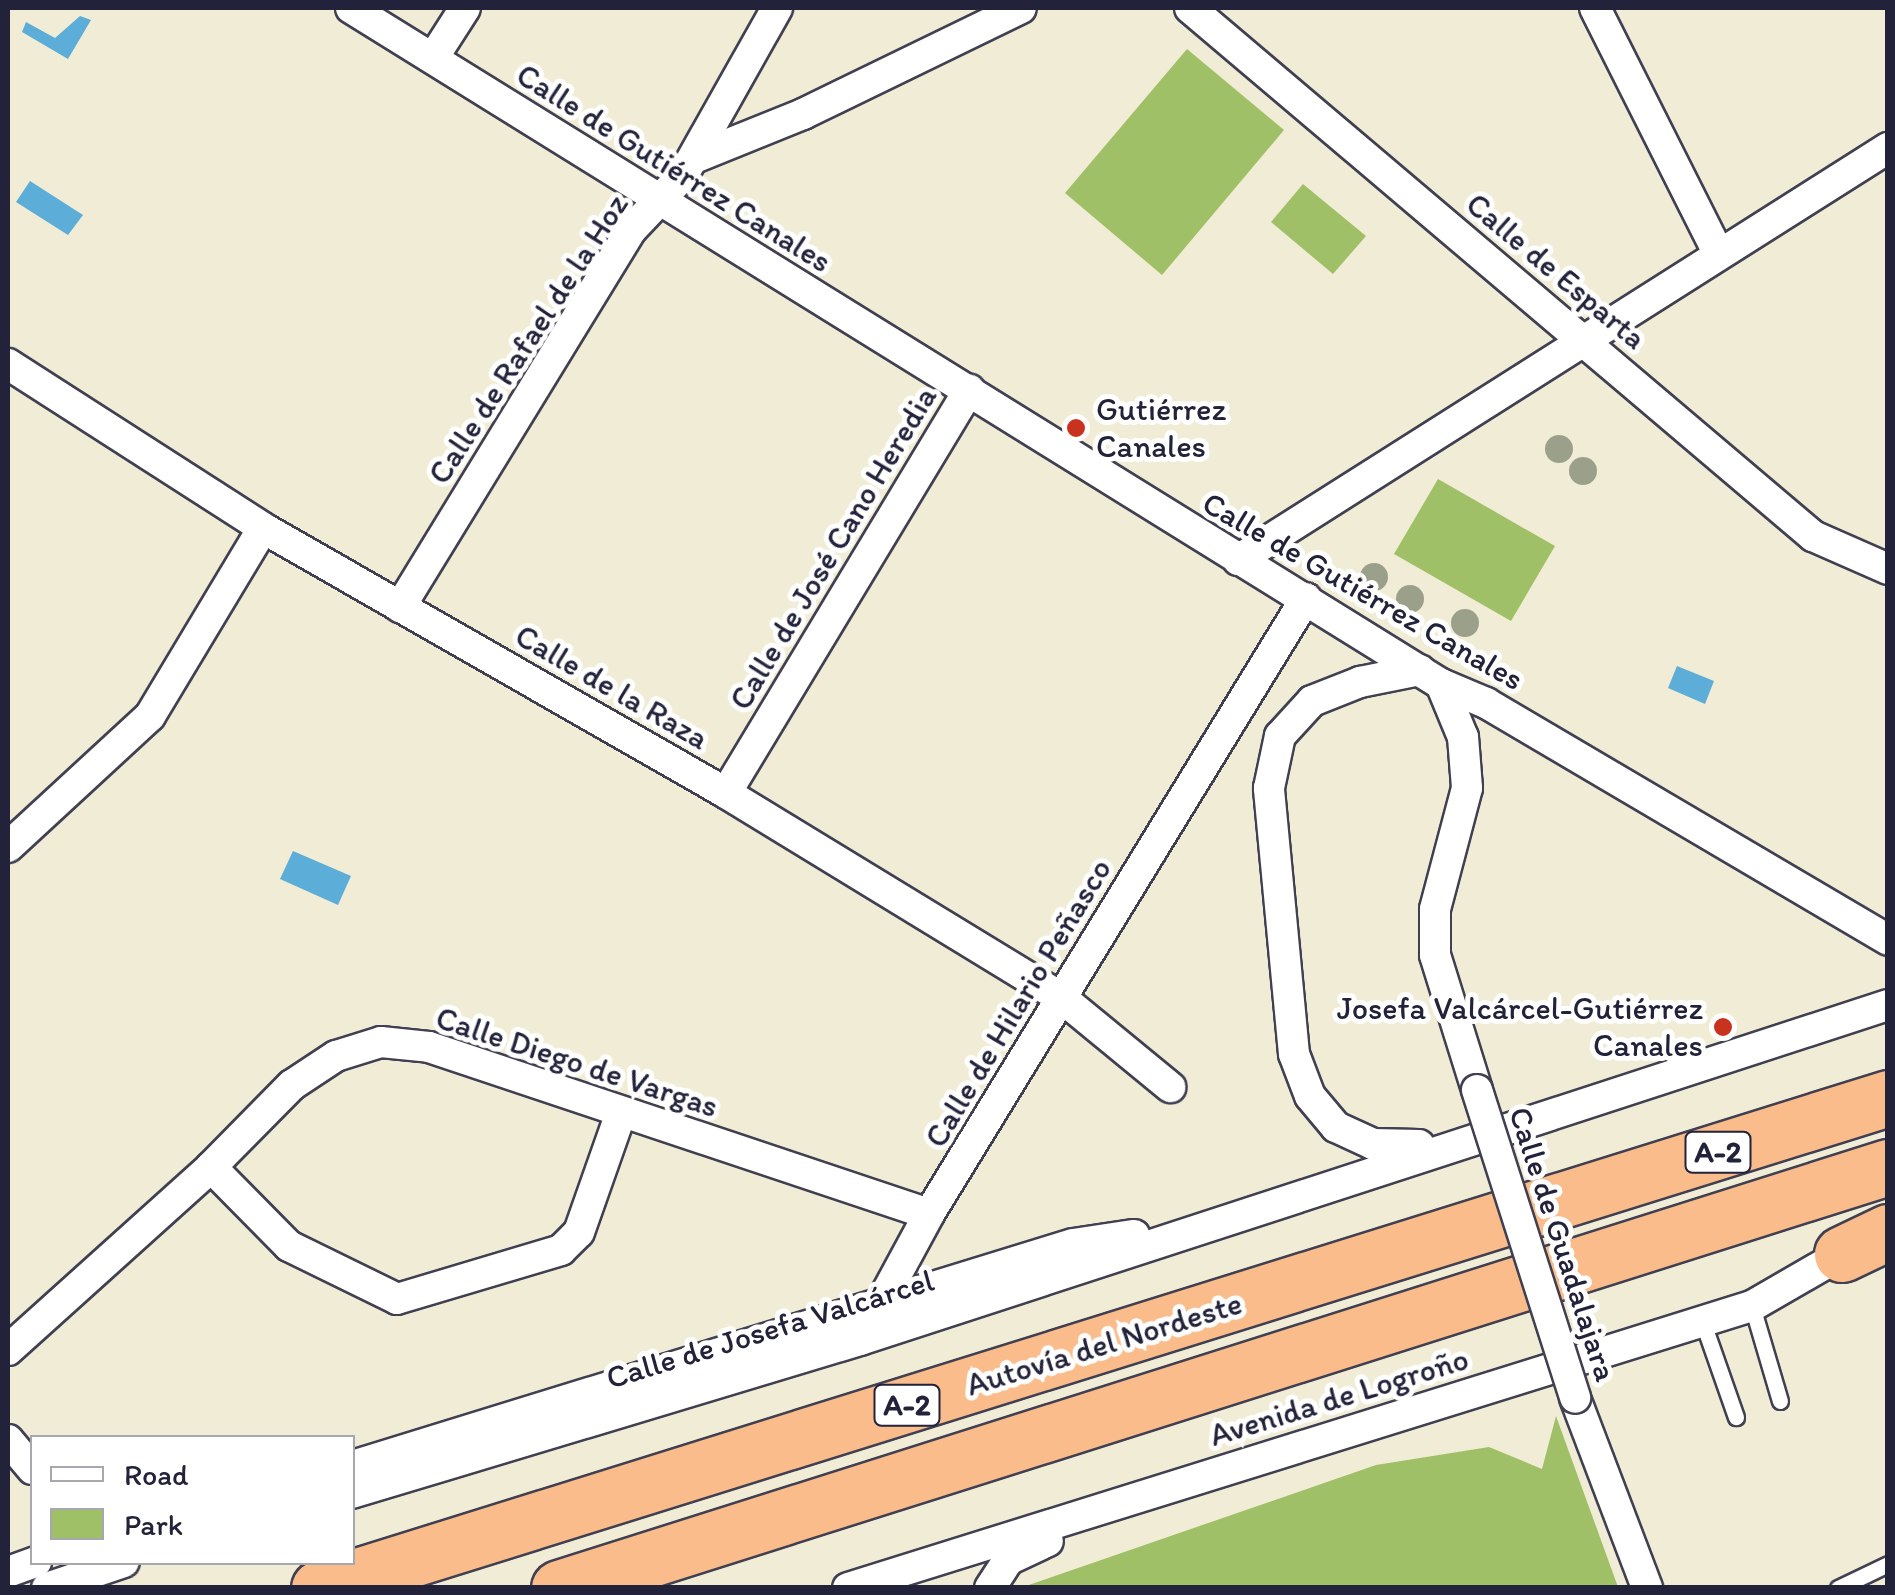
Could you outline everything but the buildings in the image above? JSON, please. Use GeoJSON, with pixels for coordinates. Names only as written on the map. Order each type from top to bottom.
{"type":"FeatureCollection","features":[{"type":"Feature","properties":{"kind":"highway","name":"Autovía del Nordeste"},"geometry":{"type":"LineString","coordinates":[[319,1588],[1888,1098]]}},
{"type":"Feature","properties":{"kind":"highway","name":"Autovía del Nordeste"},"geometry":{"type":"LineString","coordinates":[[560,1588],[1888,1167]]}},
{"type":"Feature","properties":{"kind":"street","name":"Calle de Gutiérrez Canales"},"geometry":{"type":"LineString","coordinates":[[351,8],[657,202],[969,390],[1430,677],[1486,704],[1888,940]]}},
{"type":"Feature","properties":{"kind":"street"},"geometry":{"type":"LineString","coordinates":[[433,58],[465,8]]}},
{"type":"Feature","properties":{"kind":"street","name":"Calle de Rafael de la Hoz"},"geometry":{"type":"LineString","coordinates":[[400,607],[632,229],[694,158],[777,8]]}},
{"type":"Feature","properties":{"kind":"street"},"geometry":{"type":"LineString","coordinates":[[694,158],[803,114],[1020,8]]}},
{"type":"Feature","properties":{"kind":"street","name":"Calle de Esparta"},"geometry":{"type":"LineString","coordinates":[[1190,8],[1813,536],[1888,569]]}},
{"type":"Feature","properties":{"kind":"street"},"geometry":{"type":"LineString","coordinates":[[1595,8],[1718,253]]}},
{"type":"Feature","properties":{"kind":"street"},"geometry":{"type":"LineString","coordinates":[[1238,560],[1888,148]]}},
{"type":"Feature","properties":{"kind":"street","name":"Calle de la Raza"},"geometry":{"type":"LineString","coordinates":[[8,364],[263,528],[726,794],[1063,999],[1170,1087]]}},
{"type":"Feature","properties":{"kind":"street","name":"Calle de José Cano Heredia"},"geometry":{"type":"LineString","coordinates":[[726,794],[969,390]]}},
{"type":"Feature","properties":{"kind":"street"},"geometry":{"type":"LineString","coordinates":[[8,847],[150,716],[263,528]]}},
{"type":"Feature","properties":{"kind":"street","name":"Calle de Hilario Peñasco"},"geometry":{"type":"LineString","coordinates":[[860,1340],[929,1214],[1306,598]]}},
{"type":"Feature","properties":{"kind":"street"},"geometry":{"type":"LineString","coordinates":[[1430,677],[1360,682],[1312,701],[1280,736],[1269,788],[1294,1054],[1310,1096],[1336,1127],[1373,1144],[1441,1145]]}},
{"type":"Feature","properties":{"kind":"street","name":"Calle de Guadalajara"},"geometry":{"type":"LineString","coordinates":[[1430,677],[1463,736],[1467,788],[1435,909],[1435,955],[1575,1398],[1647,1588]]}},
{"type":"Feature","properties":{"kind":"street","name":"Calle de Josefa Valcárcel"},"geometry":{"type":"LineString","coordinates":[[355,1492],[860,1340],[1441,1145],[1888,1004]]}},
{"type":"Feature","properties":{"kind":"street","name":"Calle Diego de Vargas"},"geometry":{"type":"LineString","coordinates":[[8,1350],[212,1167],[292,1086],[336,1056],[380,1042],[430,1047],[929,1214]]}},
{"type":"Feature","properties":{"kind":"street"},"geometry":{"type":"LineString","coordinates":[[212,1167],[290,1246],[397,1298],[561,1250],[579,1232],[622,1112]]}},
{"type":"Feature","properties":{"kind":"street","name":"Calle de Josefa Valcárcel"},"geometry":{"type":"LineString","coordinates":[[355,1465],[1073,1244],[1206,1225]]}},
{"type":"Feature","properties":{"kind":"street","name":"Avenida de Logroño"},"geometry":{"type":"LineString","coordinates":[[848,1588],[1752,1306],[1865,1243]]}},
{"type":"Feature","properties":{"kind":"street"},"geometry":{"type":"LineString","coordinates":[[8,1440],[30,1467]]}},
{"type":"Feature","properties":{"kind":"street"},"geometry":{"type":"LineString","coordinates":[[990,1588],[1008,1560],[1156,1491]]}},
{"type":"Feature","properties":{"kind":"street"},"geometry":{"type":"LineString","coordinates":[[43,1588],[115,1565]]}},
{"type":"Feature","properties":{"kind":"lane"},"geometry":{"type":"LineString","coordinates":[[1752,1306],[1780,1401]]}},
{"type":"Feature","properties":{"kind":"lane"},"geometry":{"type":"LineString","coordinates":[[1702,1320],[1736,1417]]}},
{"type":"Feature","properties":{"kind":"lane"},"geometry":{"type":"LineString","coordinates":[[1838,1588],[1888,1564]]}},
{"type":"Feature","properties":{"kind":"green space"},"geometry":{"type":"Polygon","coordinates":[[[1187,49],[1284,130],[1162,275],[1065,193],[1187,49]]]}},
{"type":"Feature","properties":{"kind":"green space"},"geometry":{"type":"Polygon","coordinates":[[[1303,184],[1366,236],[1333,274],[1271,222],[1303,184]]]}},
{"type":"Feature","properties":{"kind":"green space"},"geometry":{"type":"Polygon","coordinates":[[[1438,479],[1555,546],[1511,621],[1394,554],[1438,479]]]}},
{"type":"Feature","properties":{"kind":"green space"},"geometry":{"type":"Polygon","coordinates":[[[1556,1416],[1618,1587],[1023,1587],[1376,1465],[1489,1447],[1542,1469],[1556,1416]]]}},
{"type":"Feature","properties":{"kind":"water"},"geometry":{"type":"Polygon","coordinates":[[[80,16],[91,20],[68,59],[22,32],[26,22],[55,38],[80,16]]]}},
{"type":"Feature","properties":{"kind":"water"},"geometry":{"type":"Polygon","coordinates":[[[30,181],[83,215],[68,235],[16,202],[30,181]]]}},
{"type":"Feature","properties":{"kind":"water"},"geometry":{"type":"Polygon","coordinates":[[[1677,666],[1714,681],[1705,704],[1668,688],[1677,666]]]}},
{"type":"Feature","properties":{"kind":"water"},"geometry":{"type":"Polygon","coordinates":[[[293,851],[351,876],[338,905],[280,879],[293,851]]]}},
{"type":"Feature","properties":{"kind":"place","name":"Gutiérrez Canales"},"geometry":{"type":"Point","coordinates":[1076,428]}},
{"type":"Feature","properties":{"kind":"place","name":"Josefa Valcárcel-Gutiérrez Canales"},"geometry":{"type":"Point","coordinates":[1723,1027]}}]}
